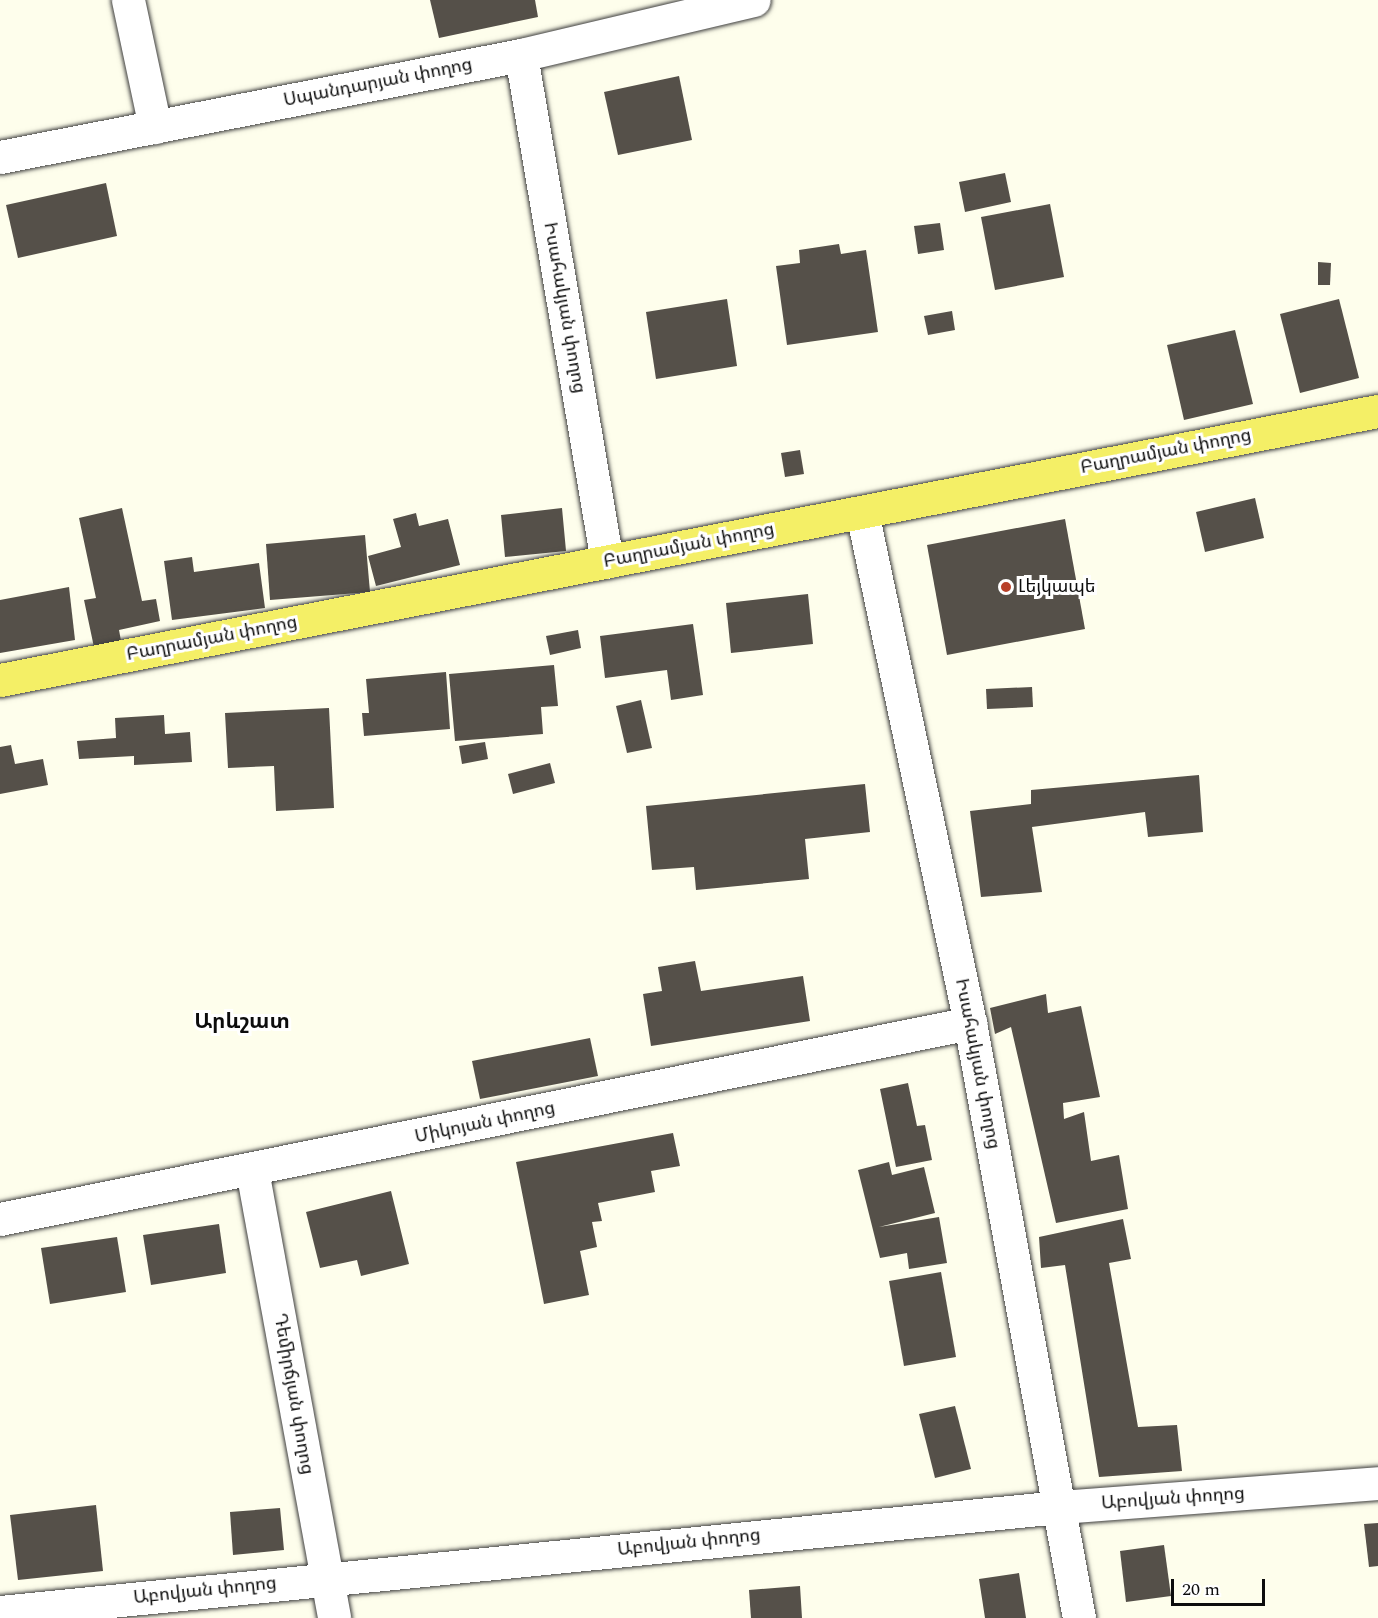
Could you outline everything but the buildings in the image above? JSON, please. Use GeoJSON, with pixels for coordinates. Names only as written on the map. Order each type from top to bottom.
{"type":"FeatureCollection","features":[{"type":"Feature","properties":{"kind":"main road","name":"Բաղրամյան փողոց"},"geometry":{"type":"LineString","coordinates":[[0,680],[1378,411]]}},
{"type":"Feature","properties":{"kind":"street"},"geometry":{"type":"LineString","coordinates":[[128,0],[155,127]]}},
{"type":"Feature","properties":{"kind":"street","name":"Սպանդարյան փողոց"},"geometry":{"type":"LineString","coordinates":[[0,157],[521,55],[754,0]]}},
{"type":"Feature","properties":{"kind":"street","name":"Իսահակյան փողոց"},"geometry":{"type":"LineString","coordinates":[[521,55],[607,562]]}},
{"type":"Feature","properties":{"kind":"street","name":"Իսահակյան փողոց"},"geometry":{"type":"LineString","coordinates":[[862,512],[970,1023],[1079,1618]]}},
{"type":"Feature","properties":{"kind":"street","name":"Միկոյան փողոց"},"geometry":{"type":"LineString","coordinates":[[0,1219],[252,1170],[970,1023]]}},
{"type":"Feature","properties":{"kind":"street","name":"Դեմիրճյան փողոց"},"geometry":{"type":"LineString","coordinates":[[252,1170],[334,1618]]}},
{"type":"Feature","properties":{"kind":"street","name":"Աբովյան փողոց"},"geometry":{"type":"LineString","coordinates":[[0,1611],[1060,1507],[1378,1483]]}},
{"type":"Feature","properties":{"kind":"place","name":"Լեյկապե"},"geometry":{"type":"Point","coordinates":[1006,587]}},
{"type":"Feature","properties":{"kind":"district","name":"Արևշատ"},"geometry":{"type":"Point","coordinates":[242,1022]}}]}
